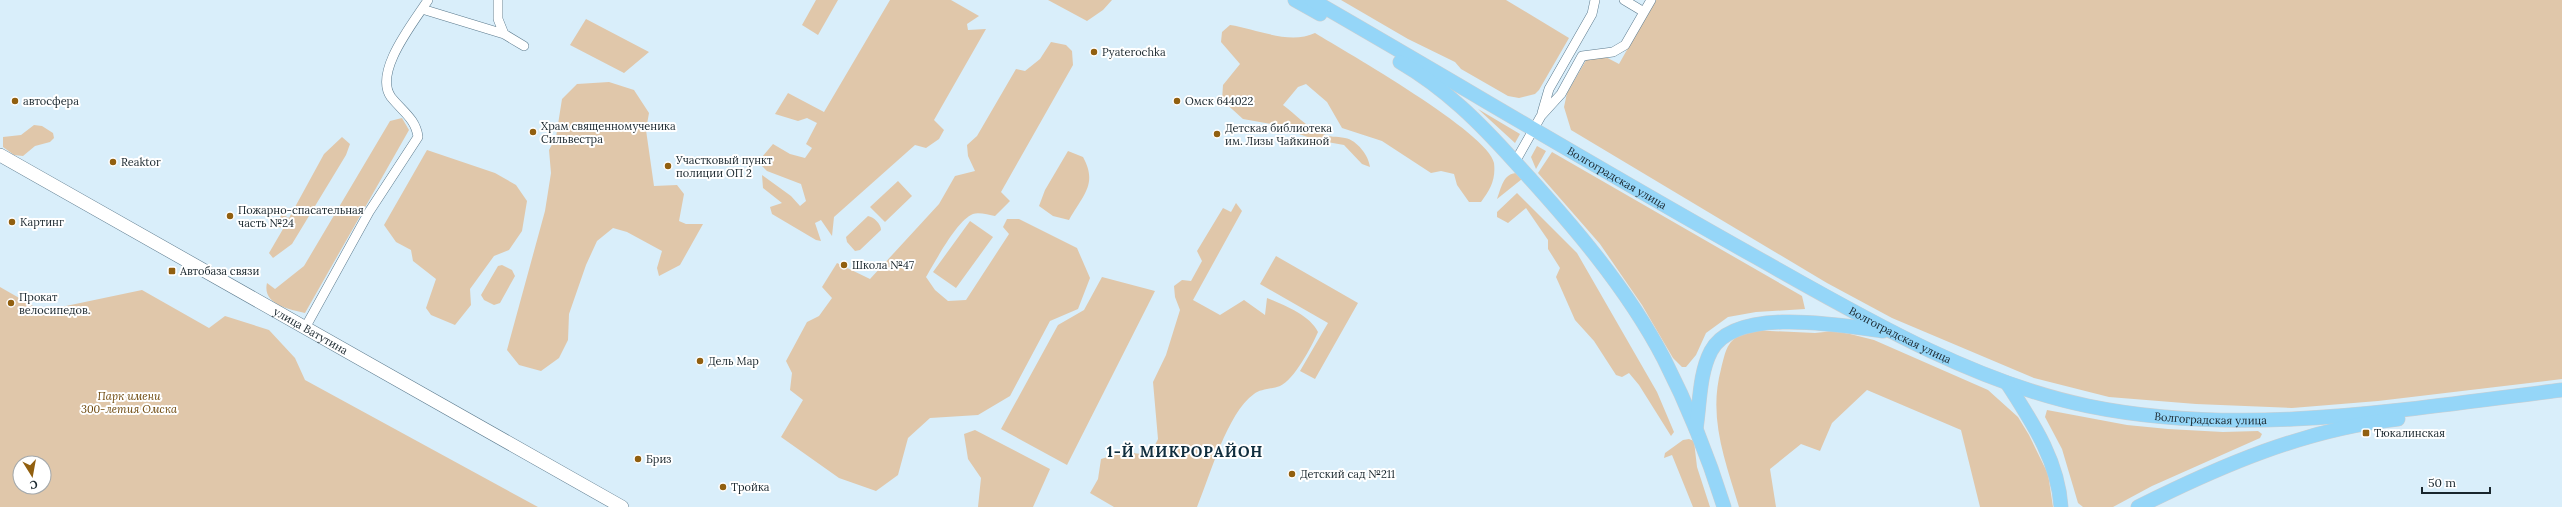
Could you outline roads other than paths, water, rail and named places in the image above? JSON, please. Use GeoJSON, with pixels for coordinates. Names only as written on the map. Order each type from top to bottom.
{"type":"FeatureCollection","features":[{"type":"Feature","properties":{"kind":"main road"},"geometry":{"type":"LineString","coordinates":[[1295,0],[1438,86],[1457,101],[1565,217],[1615,281],[1663,358],[1696,429],[1724,507]]}},
{"type":"Feature","properties":{"kind":"main road","name":"Волгоградская улица"},"geometry":{"type":"LineString","coordinates":[[1312,0],[1533,131],[1891,332],[2007,383],[2086,406],[2124,412],[2233,420],[2331,416],[2562,390]]}},
{"type":"Feature","properties":{"kind":"main road","name":"улица Ватутина"},"geometry":{"type":"LineString","coordinates":[[0,154],[622,507]]}},
{"type":"Feature","properties":{"kind":"main road"},"geometry":{"type":"LineString","coordinates":[[1696,429],[1704,375],[1711,351],[1723,336],[1738,328],[1761,323],[1813,323],[1891,332]]}},
{"type":"Feature","properties":{"kind":"main road"},"geometry":{"type":"LineString","coordinates":[[2007,383],[2044,442],[2055,471],[2062,507]]}},
{"type":"Feature","properties":{"kind":"main road"},"geometry":{"type":"LineString","coordinates":[[2138,507],[2264,451],[2316,435],[2390,420],[2562,400]]}},
{"type":"Feature","properties":{"kind":"street"},"geometry":{"type":"LineString","coordinates":[[305,328],[370,212],[418,137],[417,126],[391,96],[386,84],[390,61],[428,0]]}},
{"type":"Feature","properties":{"kind":"street"},"geometry":{"type":"LineString","coordinates":[[498,0],[498,19],[504,34]]}},
{"type":"Feature","properties":{"kind":"street"},"geometry":{"type":"LineString","coordinates":[[1542,116],[1549,89],[1592,14],[1595,0]]}},
{"type":"Feature","properties":{"kind":"street"},"geometry":{"type":"LineString","coordinates":[[1624,0],[1644,12]]}},
{"type":"Feature","properties":{"kind":"street"},"geometry":{"type":"LineString","coordinates":[[1515,162],[1542,116],[1561,94],[1582,56],[1620,50],[1625,45],[1651,0]]}},
{"type":"Feature","properties":{"kind":"street"},"geometry":{"type":"LineString","coordinates":[[422,9],[504,34],[524,46]]}},
{"type":"Feature","properties":{"kind":"place","name":"Pyaterochka"},"geometry":{"type":"Point","coordinates":[1094,52]}},
{"type":"Feature","properties":{"kind":"place","name":"автосфера"},"geometry":{"type":"Point","coordinates":[15,101]}},
{"type":"Feature","properties":{"kind":"place","name":"Омск 644022"},"geometry":{"type":"Point","coordinates":[1177,101]}},
{"type":"Feature","properties":{"kind":"place","name":"Храм священномученика Сильвестра"},"geometry":{"type":"Point","coordinates":[533,132]}},
{"type":"Feature","properties":{"kind":"place","name":"Детская библиотека им. Лизы Чайкиной"},"geometry":{"type":"Point","coordinates":[1217,134]}},
{"type":"Feature","properties":{"kind":"place","name":"Reaktor"},"geometry":{"type":"Point","coordinates":[113,162]}},
{"type":"Feature","properties":{"kind":"place","name":"Участковый пункт полиции ОП 2"},"geometry":{"type":"Point","coordinates":[668,166]}},
{"type":"Feature","properties":{"kind":"place","name":"Пожарно-спасательная часть №24"},"geometry":{"type":"Point","coordinates":[230,216]}},
{"type":"Feature","properties":{"kind":"place","name":"Картинг"},"geometry":{"type":"Point","coordinates":[12,222]}},
{"type":"Feature","properties":{"kind":"place","name":"Школа №47"},"geometry":{"type":"Point","coordinates":[844,265]}},
{"type":"Feature","properties":{"kind":"place","name":"Автобаза связи"},"geometry":{"type":"Point","coordinates":[172,271]}},
{"type":"Feature","properties":{"kind":"place","name":"Прокат велосипедов."},"geometry":{"type":"Point","coordinates":[11,303]}},
{"type":"Feature","properties":{"kind":"place","name":"Дель Мар"},"geometry":{"type":"Point","coordinates":[700,361]}},
{"type":"Feature","properties":{"kind":"place","name":"Тюкалинская"},"geometry":{"type":"Point","coordinates":[2366,433]}},
{"type":"Feature","properties":{"kind":"place","name":"Бриз"},"geometry":{"type":"Point","coordinates":[638,459]}},
{"type":"Feature","properties":{"kind":"place","name":"Детский сад №211"},"geometry":{"type":"Point","coordinates":[1292,474]}},
{"type":"Feature","properties":{"kind":"place","name":"Тройка"},"geometry":{"type":"Point","coordinates":[723,487]}},
{"type":"Feature","properties":{"kind":"district","name":"1-Й МИКРОРАЙОН"},"geometry":{"type":"Point","coordinates":[1185,452]}},
{"type":"Feature","properties":{"kind":"park label","name":"Парк имени 300-летия Омска"},"geometry":{"type":"Point","coordinates":[129,402]}}]}
